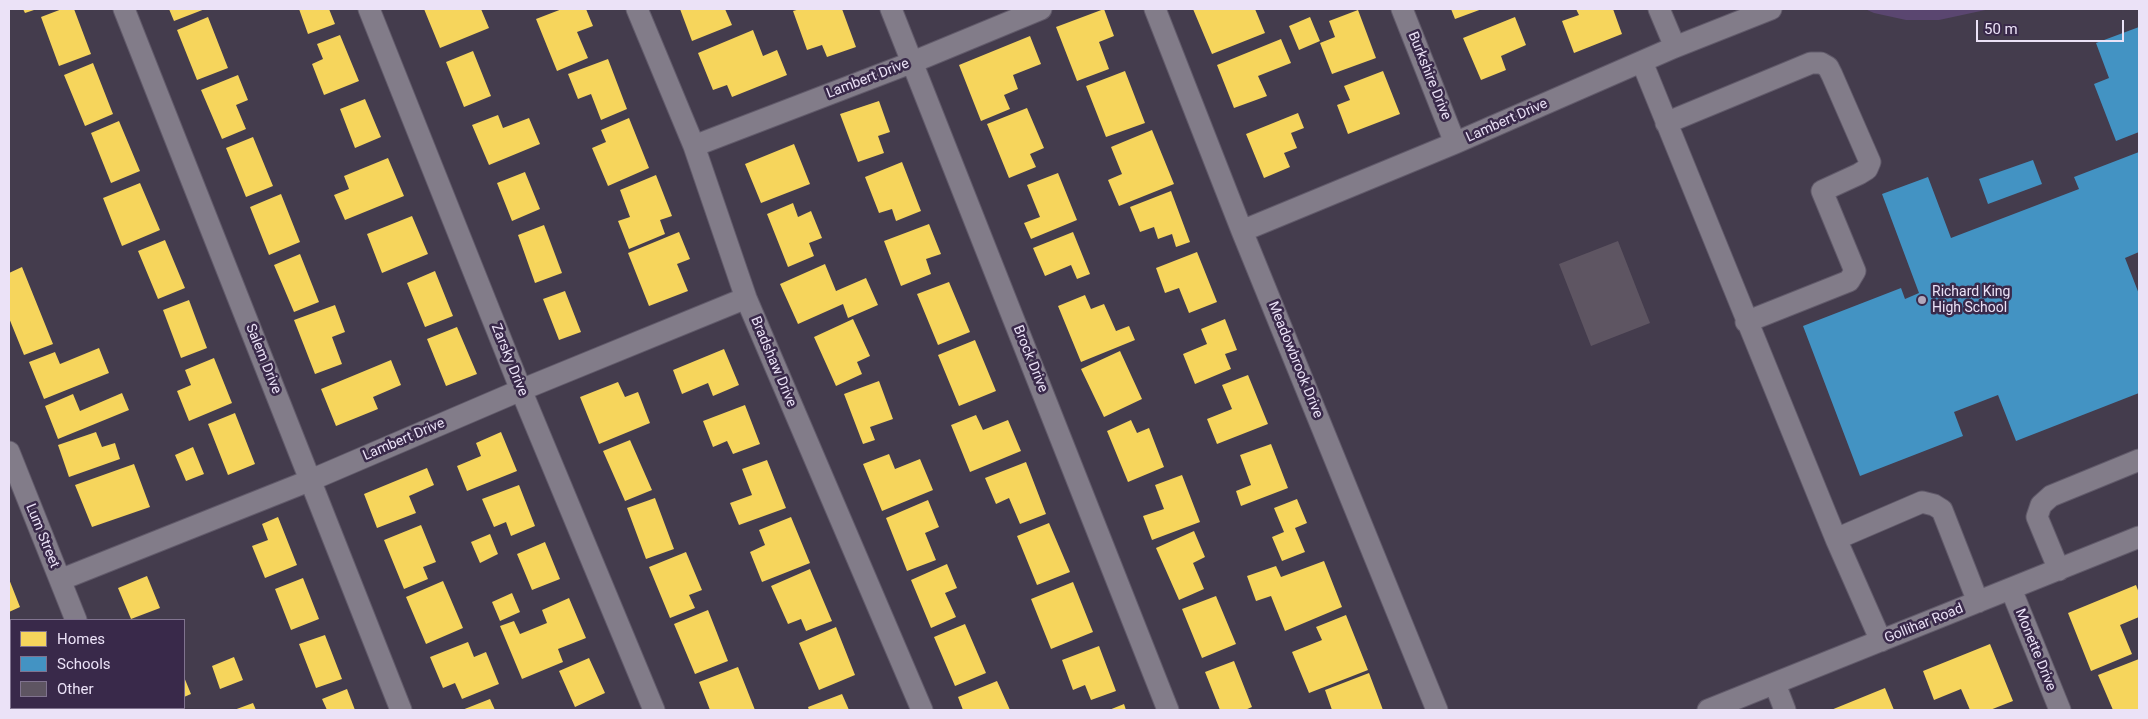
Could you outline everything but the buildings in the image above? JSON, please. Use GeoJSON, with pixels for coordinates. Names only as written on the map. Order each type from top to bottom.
{"type":"FeatureCollection","features":[{"type":"Feature","properties":{"kind":"street","name":"Salem Drive"},"geometry":{"type":"LineString","coordinates":[[124,9],[401,710]]}},
{"type":"Feature","properties":{"kind":"street","name":"Zarsky Drive"},"geometry":{"type":"LineString","coordinates":[[369,9],[521,390],[654,710]]}},
{"type":"Feature","properties":{"kind":"street","name":"Bradshaw Drive"},"geometry":{"type":"LineString","coordinates":[[637,9],[694,146],[746,298],[922,710]]}},
{"type":"Feature","properties":{"kind":"street","name":"Brock Drive"},"geometry":{"type":"LineString","coordinates":[[891,9],[1168,710]]}},
{"type":"Feature","properties":{"kind":"street","name":"Lambert Drive"},"geometry":{"type":"LineString","coordinates":[[694,146],[912,62],[1040,9]]}},
{"type":"Feature","properties":{"kind":"street","name":"Meadowbrook Drive"},"geometry":{"type":"LineString","coordinates":[[1155,9],[1242,231],[1437,710]]}},
{"type":"Feature","properties":{"kind":"street","name":"Burkshire Drive"},"geometry":{"type":"LineString","coordinates":[[1402,9],[1456,143]]}},
{"type":"Feature","properties":{"kind":"street"},"geometry":{"type":"LineString","coordinates":[[1659,9],[1675,47]]}},
{"type":"Feature","properties":{"kind":"street","name":"Lambert Drive"},"geometry":{"type":"LineString","coordinates":[[1242,231],[1456,143],[1675,47],[1771,9]]}},
{"type":"Feature","properties":{"kind":"street"},"geometry":{"type":"LineString","coordinates":[[1642,62],[1746,322],[1836,539],[1881,641]]}},
{"type":"Feature","properties":{"kind":"street"},"geometry":{"type":"LineString","coordinates":[[1666,123],[1811,63],[1821,63],[1828,67],[1832,75],[1870,162],[1868,169],[1822,191],[1855,271],[1849,281],[1746,322]]}},
{"type":"Feature","properties":{"kind":"street","name":"Lambert Drive"},"geometry":{"type":"LineString","coordinates":[[60,580],[310,480],[521,390],[746,298]]}},
{"type":"Feature","properties":{"kind":"street","name":"Lum Street"},"geometry":{"type":"LineString","coordinates":[[9,452],[76,619]]}},
{"type":"Feature","properties":{"kind":"street"},"geometry":{"type":"LineString","coordinates":[[2059,570],[2037,517],[2041,504],[2051,496],[2139,460]]}},
{"type":"Feature","properties":{"kind":"street"},"geometry":{"type":"LineString","coordinates":[[1836,539],[1922,502],[1934,505],[1942,510],[1978,602]]}},
{"type":"Feature","properties":{"kind":"street","name":"Gollihar Road"},"geometry":{"type":"LineString","coordinates":[[1708,710],[2139,538]]}},
{"type":"Feature","properties":{"kind":"street","name":"Monette Drive"},"geometry":{"type":"LineString","coordinates":[[2010,589],[2060,710]]}},
{"type":"Feature","properties":{"kind":"street"},"geometry":{"type":"LineString","coordinates":[[1774,684],[1785,710]]}},
{"type":"Feature","properties":{"kind":"shaded area"},"geometry":{"type":"Polygon","coordinates":[[[1865,9],[1990,9],[1939,20],[1906,20],[1874,13],[1865,9]]]}},
{"type":"Feature","properties":{"kind":"place","name":"Richard King High School"},"geometry":{"type":"Point","coordinates":[1922,300]}}]}
